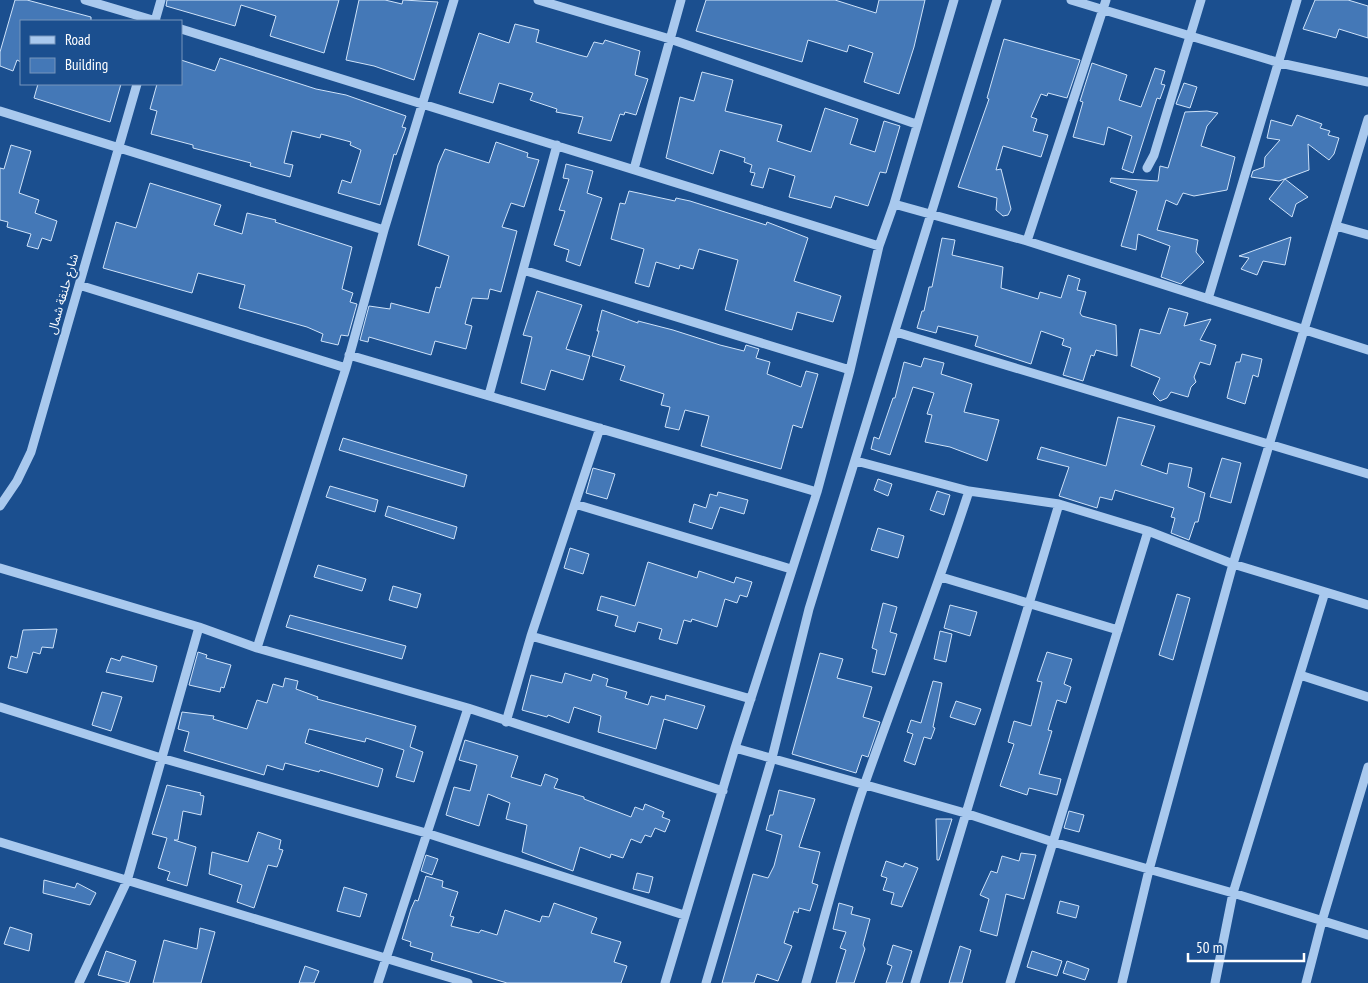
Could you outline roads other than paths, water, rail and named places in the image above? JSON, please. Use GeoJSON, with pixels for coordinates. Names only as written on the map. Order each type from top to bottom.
{"type":"FeatureCollection","features":[{"type":"Feature","properties":{"kind":"street"},"geometry":{"type":"LineString","coordinates":[[85,0],[152,20]]}},
{"type":"Feature","properties":{"kind":"street"},"geometry":{"type":"LineString","coordinates":[[155,20],[161,0]]}},
{"type":"Feature","properties":{"kind":"street"},"geometry":{"type":"LineString","coordinates":[[257,648],[350,355],[384,230],[454,0]]}},
{"type":"Feature","properties":{"kind":"street"},"geometry":{"type":"LineString","coordinates":[[538,0],[670,39],[916,124]]}},
{"type":"Feature","properties":{"kind":"street"},"geometry":{"type":"LineString","coordinates":[[634,169],[681,0]]}},
{"type":"Feature","properties":{"kind":"street"},"geometry":{"type":"LineString","coordinates":[[665,983],[735,748],[817,492],[850,370],[879,246],[894,204],[954,0]]}},
{"type":"Feature","properties":{"kind":"street"},"geometry":{"type":"LineString","coordinates":[[706,983],[772,758],[809,609],[997,0]]}},
{"type":"Feature","properties":{"kind":"street"},"geometry":{"type":"LineString","coordinates":[[1070,0],[1104,4],[1190,37],[1280,63],[1368,82]]}},
{"type":"Feature","properties":{"kind":"street"},"geometry":{"type":"LineString","coordinates":[[1147,168],[1154,155],[1201,0]]}},
{"type":"Feature","properties":{"kind":"street"},"geometry":{"type":"LineString","coordinates":[[1208,299],[1234,208],[1246,174],[1252,144],[1280,63],[1297,0]]}},
{"type":"Feature","properties":{"kind":"street"},"geometry":{"type":"LineString","coordinates":[[1027,241],[1104,4]]}},
{"type":"Feature","properties":{"kind":"street"},"geometry":{"type":"LineString","coordinates":[[182,29],[879,246]]}},
{"type":"Feature","properties":{"kind":"street","name":"شارع حلنقة شمال"},"geometry":{"type":"LineString","coordinates":[[0,506],[17,481],[31,452],[137,85]]}},
{"type":"Feature","properties":{"kind":"street"},"geometry":{"type":"LineString","coordinates":[[0,112],[384,230]]}},
{"type":"Feature","properties":{"kind":"street"},"geometry":{"type":"LineString","coordinates":[[1122,983],[1150,870],[1233,564],[1368,119]]}},
{"type":"Feature","properties":{"kind":"street"},"geometry":{"type":"LineString","coordinates":[[489,395],[557,145]]}},
{"type":"Feature","properties":{"kind":"street"},"geometry":{"type":"LineString","coordinates":[[894,204],[932,213],[1027,241],[1303,331],[1368,350]]}},
{"type":"Feature","properties":{"kind":"street"},"geometry":{"type":"LineString","coordinates":[[1336,226],[1368,234]]}},
{"type":"Feature","properties":{"kind":"street"},"geometry":{"type":"LineString","coordinates":[[523,270],[850,370]]}},
{"type":"Feature","properties":{"kind":"street"},"geometry":{"type":"LineString","coordinates":[[79,285],[346,368]]}},
{"type":"Feature","properties":{"kind":"street"},"geometry":{"type":"LineString","coordinates":[[896,332],[1368,474]]}},
{"type":"Feature","properties":{"kind":"street"},"geometry":{"type":"LineString","coordinates":[[350,355],[817,492]]}},
{"type":"Feature","properties":{"kind":"street"},"geometry":{"type":"LineString","coordinates":[[506,722],[531,636],[600,428]]}},
{"type":"Feature","properties":{"kind":"street"},"geometry":{"type":"LineString","coordinates":[[856,461],[968,491],[1059,504],[1148,531],[1233,564],[1368,605]]}},
{"type":"Feature","properties":{"kind":"street"},"geometry":{"type":"LineString","coordinates":[[806,983],[864,785],[941,577],[968,491]]}},
{"type":"Feature","properties":{"kind":"street"},"geometry":{"type":"LineString","coordinates":[[574,504],[791,569]]}},
{"type":"Feature","properties":{"kind":"street"},"geometry":{"type":"LineString","coordinates":[[915,983],[1059,504]]}},
{"type":"Feature","properties":{"kind":"street"},"geometry":{"type":"LineString","coordinates":[[1010,983],[1148,531]]}},
{"type":"Feature","properties":{"kind":"street"},"geometry":{"type":"LineString","coordinates":[[0,568],[199,627],[257,648],[468,708],[506,722],[723,791]]}},
{"type":"Feature","properties":{"kind":"street"},"geometry":{"type":"LineString","coordinates":[[941,577],[1118,630]]}},
{"type":"Feature","properties":{"kind":"street"},"geometry":{"type":"LineString","coordinates":[[1215,983],[1233,893],[1325,592]]}},
{"type":"Feature","properties":{"kind":"street"},"geometry":{"type":"LineString","coordinates":[[79,983],[127,881],[199,627]]}},
{"type":"Feature","properties":{"kind":"street"},"geometry":{"type":"LineString","coordinates":[[531,636],[751,699]]}},
{"type":"Feature","properties":{"kind":"street"},"geometry":{"type":"LineString","coordinates":[[1300,675],[1368,697]]}},
{"type":"Feature","properties":{"kind":"street"},"geometry":{"type":"LineString","coordinates":[[0,707],[161,758],[426,833],[684,915]]}},
{"type":"Feature","properties":{"kind":"street"},"geometry":{"type":"LineString","coordinates":[[378,983],[468,708]]}},
{"type":"Feature","properties":{"kind":"street"},"geometry":{"type":"LineString","coordinates":[[735,748],[965,813],[1053,842],[1233,893],[1368,935]]}},
{"type":"Feature","properties":{"kind":"street"},"geometry":{"type":"LineString","coordinates":[[1306,983],[1322,921],[1368,766]]}},
{"type":"Feature","properties":{"kind":"street"},"geometry":{"type":"LineString","coordinates":[[0,842],[468,983]]}}]}
